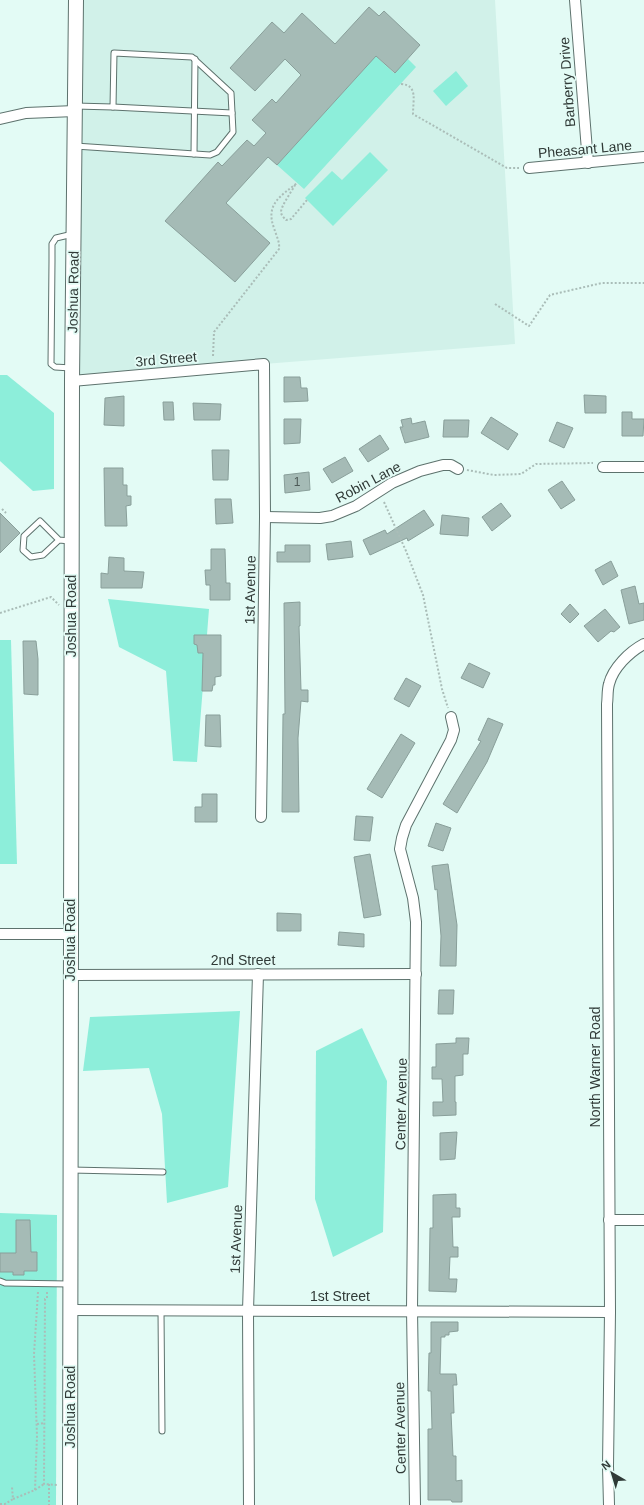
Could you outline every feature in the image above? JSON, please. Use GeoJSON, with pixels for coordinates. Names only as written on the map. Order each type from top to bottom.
{"type":"FeatureCollection","features":[{"type":"Feature","properties":{"kind":"main road","name":"Joshua Road"},"geometry":{"type":"LineString","coordinates":[[70,1505],[70,934],[65,541],[72,375],[76,0]]}},
{"type":"Feature","properties":{"kind":"street","name":"Barberry Drive"},"geometry":{"type":"LineString","coordinates":[[575,0],[588,162]]}},
{"type":"Feature","properties":{"kind":"street"},"geometry":{"type":"LineString","coordinates":[[0,119],[26,113],[75,108]]}},
{"type":"Feature","properties":{"kind":"street","name":"Pheasant Lane"},"geometry":{"type":"LineString","coordinates":[[529,168],[644,157]]}},
{"type":"Feature","properties":{"kind":"street","name":"3rd Street"},"geometry":{"type":"LineString","coordinates":[[72,375],[264,364]]}},
{"type":"Feature","properties":{"kind":"street","name":"1st Avenue"},"geometry":{"type":"LineString","coordinates":[[261,817],[265,517],[264,364]]}},
{"type":"Feature","properties":{"kind":"street","name":"Robin Lane"},"geometry":{"type":"LineString","coordinates":[[265,517],[320,518],[332,516],[356,506],[399,480],[432,467],[451,465],[458,469]]}},
{"type":"Feature","properties":{"kind":"street"},"geometry":{"type":"LineString","coordinates":[[603,467],[644,467]]}},
{"type":"Feature","properties":{"kind":"street","name":"North Warner Road"},"geometry":{"type":"LineString","coordinates":[[609,1505],[608,1466],[610,1312],[608,690],[609,683],[619,665],[632,652],[644,644]]}},
{"type":"Feature","properties":{"kind":"street","name":"Center Avenue"},"geometry":{"type":"LineString","coordinates":[[415,1505],[412,1310],[416,974],[415,910],[400,849],[406,825],[451,740],[454,730],[451,717]]}},
{"type":"Feature","properties":{"kind":"street"},"geometry":{"type":"LineString","coordinates":[[0,934],[70,934]]}},
{"type":"Feature","properties":{"kind":"street","name":"1st Avenue"},"geometry":{"type":"LineString","coordinates":[[249,1505],[248,1311],[258,974]]}},
{"type":"Feature","properties":{"kind":"street","name":"2nd Street"},"geometry":{"type":"LineString","coordinates":[[70,975],[416,974]]}},
{"type":"Feature","properties":{"kind":"street"},"geometry":{"type":"LineString","coordinates":[[609,1220],[644,1220]]}},
{"type":"Feature","properties":{"kind":"street","name":"1st Street"},"geometry":{"type":"LineString","coordinates":[[70,1310],[412,1310],[610,1312]]}},
{"type":"Feature","properties":{"kind":"lane"},"geometry":{"type":"LineString","coordinates":[[74,146],[210,155],[217,152],[233,132],[231,93],[192,57],[114,53],[113,108]]}},
{"type":"Feature","properties":{"kind":"lane"},"geometry":{"type":"LineString","coordinates":[[194,154],[195,59]]}},
{"type":"Feature","properties":{"kind":"lane"},"geometry":{"type":"LineString","coordinates":[[75,108],[113,108],[232,113]]}},
{"type":"Feature","properties":{"kind":"lane"},"geometry":{"type":"LineString","coordinates":[[72,375],[51,364],[52,244],[56,238],[73,234]]}},
{"type":"Feature","properties":{"kind":"lane"},"geometry":{"type":"LineString","coordinates":[[40,521],[65,541],[43,555],[31,557],[23,550],[24,536],[40,521]]}},
{"type":"Feature","properties":{"kind":"lane"},"geometry":{"type":"LineString","coordinates":[[70,1170],[163,1172]]}},
{"type":"Feature","properties":{"kind":"lane"},"geometry":{"type":"LineString","coordinates":[[0,1281],[5,1283],[69,1284]]}},
{"type":"Feature","properties":{"kind":"lane"},"geometry":{"type":"LineString","coordinates":[[160,1311],[162,1431]]}},
{"type":"Feature","properties":{"kind":"path"},"geometry":{"type":"LineString","coordinates":[[401,84],[411,86],[413,91],[413,114],[507,168],[529,168]]}},
{"type":"Feature","properties":{"kind":"path"},"geometry":{"type":"LineString","coordinates":[[213,356],[214,332],[279,249],[280,244],[271,221],[271,211],[275,201],[297,182],[281,212],[286,220],[290,219],[307,200]]}},
{"type":"Feature","properties":{"kind":"path"},"geometry":{"type":"LineString","coordinates":[[496,304],[529,326],[550,295],[602,282],[644,283]]}},
{"type":"Feature","properties":{"kind":"path"},"geometry":{"type":"LineString","coordinates":[[458,469],[494,475],[520,474],[536,464],[593,463],[603,467]]}},
{"type":"Feature","properties":{"kind":"path"},"geometry":{"type":"LineString","coordinates":[[379,492],[406,551],[423,595],[442,689],[451,717]]}},
{"type":"Feature","properties":{"kind":"path"},"geometry":{"type":"LineString","coordinates":[[2,509],[6,513]]}},
{"type":"Feature","properties":{"kind":"path"},"geometry":{"type":"LineString","coordinates":[[0,614],[51,597],[59,605]]}},
{"type":"Feature","properties":{"kind":"path"},"geometry":{"type":"LineString","coordinates":[[18,1283],[21,1290],[39,1292],[34,1354],[37,1424],[37,1465],[35,1490]]}},
{"type":"Feature","properties":{"kind":"path"},"geometry":{"type":"LineString","coordinates":[[44,1484],[45,1299],[47,1298],[47,1288]]}},
{"type":"Feature","properties":{"kind":"path"},"geometry":{"type":"LineString","coordinates":[[37,1424],[44,1423]]}},
{"type":"Feature","properties":{"kind":"path"},"geometry":{"type":"LineString","coordinates":[[0,1504],[5,1504],[35,1490],[44,1484],[57,1485]]}},
{"type":"Feature","properties":{"kind":"path"},"geometry":{"type":"LineString","coordinates":[[49,1484],[49,1505]]}},
{"type":"Feature","properties":{"kind":"path"},"geometry":{"type":"LineString","coordinates":[[12,1488],[13,1499]]}},
{"type":"Feature","properties":{"kind":"shaded area"},"geometry":{"type":"Polygon","coordinates":[[[76,0],[495,0],[515,344],[72,381],[76,0]]]}},
{"type":"Feature","properties":{"kind":"green space"},"geometry":{"type":"Polygon","coordinates":[[[364,45],[394,73],[408,59],[416,67],[304,189],[277,165],[366,67],[364,45]]]}},
{"type":"Feature","properties":{"kind":"green space"},"geometry":{"type":"Polygon","coordinates":[[[456,71],[468,86],[446,106],[433,91],[456,71]]]}},
{"type":"Feature","properties":{"kind":"green space"},"geometry":{"type":"Polygon","coordinates":[[[370,152],[388,170],[333,226],[305,198],[332,171],[342,180],[370,152]]]}},
{"type":"Feature","properties":{"kind":"green space"},"geometry":{"type":"Polygon","coordinates":[[[0,375],[7,375],[54,413],[54,489],[33,491],[0,461],[0,375]]]}},
{"type":"Feature","properties":{"kind":"green space"},"geometry":{"type":"Polygon","coordinates":[[[108,599],[209,609],[197,762],[173,761],[166,671],[119,647],[108,599]]]}},
{"type":"Feature","properties":{"kind":"green space"},"geometry":{"type":"Polygon","coordinates":[[[0,640],[11,640],[17,864],[0,864],[0,640]]]}},
{"type":"Feature","properties":{"kind":"green space"},"geometry":{"type":"Polygon","coordinates":[[[240,1011],[228,1187],[167,1203],[162,1114],[149,1068],[83,1071],[90,1017],[240,1011]]]}},
{"type":"Feature","properties":{"kind":"green space"},"geometry":{"type":"Polygon","coordinates":[[[362,1028],[387,1081],[383,1232],[333,1257],[315,1199],[316,1051],[362,1028]]]}},
{"type":"Feature","properties":{"kind":"green space"},"geometry":{"type":"Polygon","coordinates":[[[0,1213],[57,1215],[56,1505],[0,1505],[0,1213]]]}},
{"type":"Feature","properties":{"kind":"building"},"geometry":{"type":"Polygon","coordinates":[[[369,7],[379,16],[384,11],[420,45],[395,73],[376,56],[277,165],[268,157],[226,203],[270,243],[235,282],[165,221],[218,162],[222,166],[247,140],[254,146],[266,133],[252,120],[272,99],[276,103],[301,75],[285,59],[255,91],[230,68],[272,22],[284,33],[302,13],[335,44],[369,7]]]}},
{"type":"Feature","properties":{"kind":"building"},"geometry":{"type":"Polygon","coordinates":[[[284,377],[300,377],[301,388],[307,388],[308,401],[284,402],[284,377]]]}},
{"type":"Feature","properties":{"kind":"building"},"geometry":{"type":"Polygon","coordinates":[[[584,395],[606,396],[606,413],[585,413],[584,395]]]}},
{"type":"Feature","properties":{"kind":"building"},"geometry":{"type":"Polygon","coordinates":[[[124,396],[124,426],[104,425],[105,398],[124,396]]]}},
{"type":"Feature","properties":{"kind":"building"},"geometry":{"type":"Polygon","coordinates":[[[163,402],[173,402],[174,420],[164,420],[163,402]]]}},
{"type":"Feature","properties":{"kind":"building"},"geometry":{"type":"Polygon","coordinates":[[[193,403],[221,404],[220,420],[194,420],[193,403]]]}},
{"type":"Feature","properties":{"kind":"building"},"geometry":{"type":"Polygon","coordinates":[[[622,412],[632,412],[632,419],[644,419],[643,436],[622,436],[622,412]]]}},
{"type":"Feature","properties":{"kind":"building"},"geometry":{"type":"Polygon","coordinates":[[[491,417],[518,434],[508,450],[481,433],[491,417]]]}},
{"type":"Feature","properties":{"kind":"building"},"geometry":{"type":"Polygon","coordinates":[[[411,418],[412,424],[425,421],[429,437],[405,443],[400,427],[403,427],[401,420],[411,418]]]}},
{"type":"Feature","properties":{"kind":"building"},"geometry":{"type":"Polygon","coordinates":[[[284,419],[301,419],[300,443],[284,444],[284,419]]]}},
{"type":"Feature","properties":{"kind":"building"},"geometry":{"type":"Polygon","coordinates":[[[444,420],[469,420],[468,437],[443,437],[444,420]]]}},
{"type":"Feature","properties":{"kind":"building"},"geometry":{"type":"Polygon","coordinates":[[[557,422],[573,428],[564,448],[549,441],[557,422]]]}},
{"type":"Feature","properties":{"kind":"building"},"geometry":{"type":"Polygon","coordinates":[[[380,435],[389,449],[368,462],[359,449],[380,435]]]}},
{"type":"Feature","properties":{"kind":"building"},"geometry":{"type":"Polygon","coordinates":[[[212,450],[229,450],[228,480],[213,480],[212,450]]]}},
{"type":"Feature","properties":{"kind":"building"},"geometry":{"type":"Polygon","coordinates":[[[345,457],[353,471],[332,483],[323,469],[345,457]]]}},
{"type":"Feature","properties":{"kind":"building"},"geometry":{"type":"Polygon","coordinates":[[[104,468],[123,468],[123,485],[127,485],[127,496],[131,496],[131,505],[126,506],[127,526],[105,526],[104,468]]]}},
{"type":"Feature","properties":{"kind":"building"},"geometry":{"type":"Polygon","coordinates":[[[309,472],[310,490],[285,493],[284,475],[309,472]]]}},
{"type":"Feature","properties":{"kind":"building"},"geometry":{"type":"Polygon","coordinates":[[[562,481],[575,500],[561,509],[548,490],[562,481]]]}},
{"type":"Feature","properties":{"kind":"building"},"geometry":{"type":"Polygon","coordinates":[[[215,499],[231,499],[233,523],[216,524],[215,499]]]}},
{"type":"Feature","properties":{"kind":"building"},"geometry":{"type":"Polygon","coordinates":[[[501,503],[511,516],[492,531],[482,517],[501,503]]]}},
{"type":"Feature","properties":{"kind":"building"},"geometry":{"type":"Polygon","coordinates":[[[424,510],[434,525],[408,541],[407,538],[370,555],[363,540],[385,530],[387,534],[424,510]]]}},
{"type":"Feature","properties":{"kind":"building"},"geometry":{"type":"Polygon","coordinates":[[[0,513],[20,533],[0,553],[0,513]]]}},
{"type":"Feature","properties":{"kind":"building"},"geometry":{"type":"Polygon","coordinates":[[[442,515],[469,518],[468,536],[440,534],[442,515]]]}},
{"type":"Feature","properties":{"kind":"building"},"geometry":{"type":"Polygon","coordinates":[[[351,541],[353,557],[328,560],[326,544],[351,541]]]}},
{"type":"Feature","properties":{"kind":"building"},"geometry":{"type":"Polygon","coordinates":[[[285,545],[310,545],[310,562],[277,562],[277,552],[285,552],[285,545]]]}},
{"type":"Feature","properties":{"kind":"building"},"geometry":{"type":"Polygon","coordinates":[[[211,549],[225,549],[226,583],[230,583],[230,600],[210,600],[210,585],[206,585],[205,570],[211,570],[211,549]]]}},
{"type":"Feature","properties":{"kind":"building"},"geometry":{"type":"Polygon","coordinates":[[[109,557],[124,558],[124,571],[144,572],[142,588],[101,588],[101,573],[108,574],[109,557]]]}},
{"type":"Feature","properties":{"kind":"building"},"geometry":{"type":"Polygon","coordinates":[[[611,561],[618,576],[603,585],[595,570],[611,561]]]}},
{"type":"Feature","properties":{"kind":"building"},"geometry":{"type":"Polygon","coordinates":[[[635,586],[639,604],[644,603],[644,620],[629,624],[621,590],[635,586]]]}},
{"type":"Feature","properties":{"kind":"building"},"geometry":{"type":"Polygon","coordinates":[[[300,602],[299,626],[301,690],[308,690],[308,702],[301,701],[298,738],[299,812],[282,812],[283,714],[285,714],[284,603],[300,602]]]}},
{"type":"Feature","properties":{"kind":"building"},"geometry":{"type":"Polygon","coordinates":[[[570,604],[579,614],[570,623],[561,614],[570,604]]]}},
{"type":"Feature","properties":{"kind":"building"},"geometry":{"type":"Polygon","coordinates":[[[605,609],[620,627],[614,632],[611,631],[598,642],[584,626],[605,609]]]}},
{"type":"Feature","properties":{"kind":"building"},"geometry":{"type":"Polygon","coordinates":[[[194,635],[221,635],[221,676],[215,677],[215,685],[213,685],[212,691],[202,691],[203,653],[198,653],[197,645],[194,644],[194,635]]]}},
{"type":"Feature","properties":{"kind":"building"},"geometry":{"type":"Polygon","coordinates":[[[23,641],[36,641],[38,659],[38,695],[24,694],[23,641]]]}},
{"type":"Feature","properties":{"kind":"building"},"geometry":{"type":"Polygon","coordinates":[[[469,663],[490,673],[483,688],[461,678],[469,663]]]}},
{"type":"Feature","properties":{"kind":"building"},"geometry":{"type":"Polygon","coordinates":[[[406,678],[421,686],[409,707],[394,699],[406,678]]]}},
{"type":"Feature","properties":{"kind":"building"},"geometry":{"type":"Polygon","coordinates":[[[206,715],[220,715],[221,747],[205,746],[206,715]]]}},
{"type":"Feature","properties":{"kind":"building"},"geometry":{"type":"Polygon","coordinates":[[[488,718],[503,724],[487,762],[457,813],[443,804],[481,741],[478,740],[488,718]]]}},
{"type":"Feature","properties":{"kind":"building"},"geometry":{"type":"Polygon","coordinates":[[[401,734],[415,743],[382,798],[367,789],[401,734]]]}},
{"type":"Feature","properties":{"kind":"building"},"geometry":{"type":"Polygon","coordinates":[[[202,794],[217,794],[217,822],[195,822],[195,807],[202,807],[202,794]]]}},
{"type":"Feature","properties":{"kind":"building"},"geometry":{"type":"Polygon","coordinates":[[[356,816],[373,817],[370,841],[354,840],[356,816]]]}},
{"type":"Feature","properties":{"kind":"building"},"geometry":{"type":"Polygon","coordinates":[[[436,823],[451,828],[443,851],[428,846],[436,823]]]}},
{"type":"Feature","properties":{"kind":"building"},"geometry":{"type":"Polygon","coordinates":[[[370,854],[381,915],[364,918],[354,857],[370,854]]]}},
{"type":"Feature","properties":{"kind":"building"},"geometry":{"type":"Polygon","coordinates":[[[448,864],[457,925],[456,966],[440,966],[441,936],[437,889],[435,890],[432,866],[448,864]]]}},
{"type":"Feature","properties":{"kind":"building"},"geometry":{"type":"Polygon","coordinates":[[[277,913],[301,914],[301,931],[277,931],[277,913]]]}},
{"type":"Feature","properties":{"kind":"building"},"geometry":{"type":"Polygon","coordinates":[[[339,932],[364,934],[364,947],[338,945],[339,932]]]}},
{"type":"Feature","properties":{"kind":"building"},"geometry":{"type":"Polygon","coordinates":[[[439,990],[454,990],[453,1014],[438,1014],[439,990]]]}},
{"type":"Feature","properties":{"kind":"building"},"geometry":{"type":"Polygon","coordinates":[[[456,1038],[469,1038],[468,1054],[463,1054],[463,1075],[455,1076],[456,1115],[433,1116],[433,1102],[443,1102],[442,1079],[432,1079],[432,1067],[436,1067],[436,1044],[456,1043],[456,1038]]]}},
{"type":"Feature","properties":{"kind":"building"},"geometry":{"type":"Polygon","coordinates":[[[457,1132],[455,1159],[440,1160],[440,1133],[457,1132]]]}},
{"type":"Feature","properties":{"kind":"building"},"geometry":{"type":"Polygon","coordinates":[[[456,1194],[456,1208],[460,1208],[460,1217],[452,1217],[453,1247],[458,1247],[458,1257],[450,1257],[449,1279],[457,1279],[456,1292],[429,1291],[430,1228],[433,1228],[433,1195],[456,1194]]]}},
{"type":"Feature","properties":{"kind":"building"},"geometry":{"type":"Polygon","coordinates":[[[16,1220],[30,1220],[31,1252],[37,1252],[37,1271],[24,1271],[24,1275],[13,1275],[13,1272],[0,1272],[0,1253],[16,1253],[16,1220]]]}},
{"type":"Feature","properties":{"kind":"building"},"geometry":{"type":"Polygon","coordinates":[[[431,1322],[458,1322],[458,1331],[449,1332],[449,1335],[441,1337],[440,1374],[456,1374],[457,1385],[453,1385],[454,1413],[451,1413],[453,1456],[456,1456],[456,1481],[462,1480],[462,1502],[452,1502],[451,1500],[428,1500],[428,1429],[432,1429],[431,1391],[428,1391],[429,1353],[431,1353],[431,1322]]]}}]}
